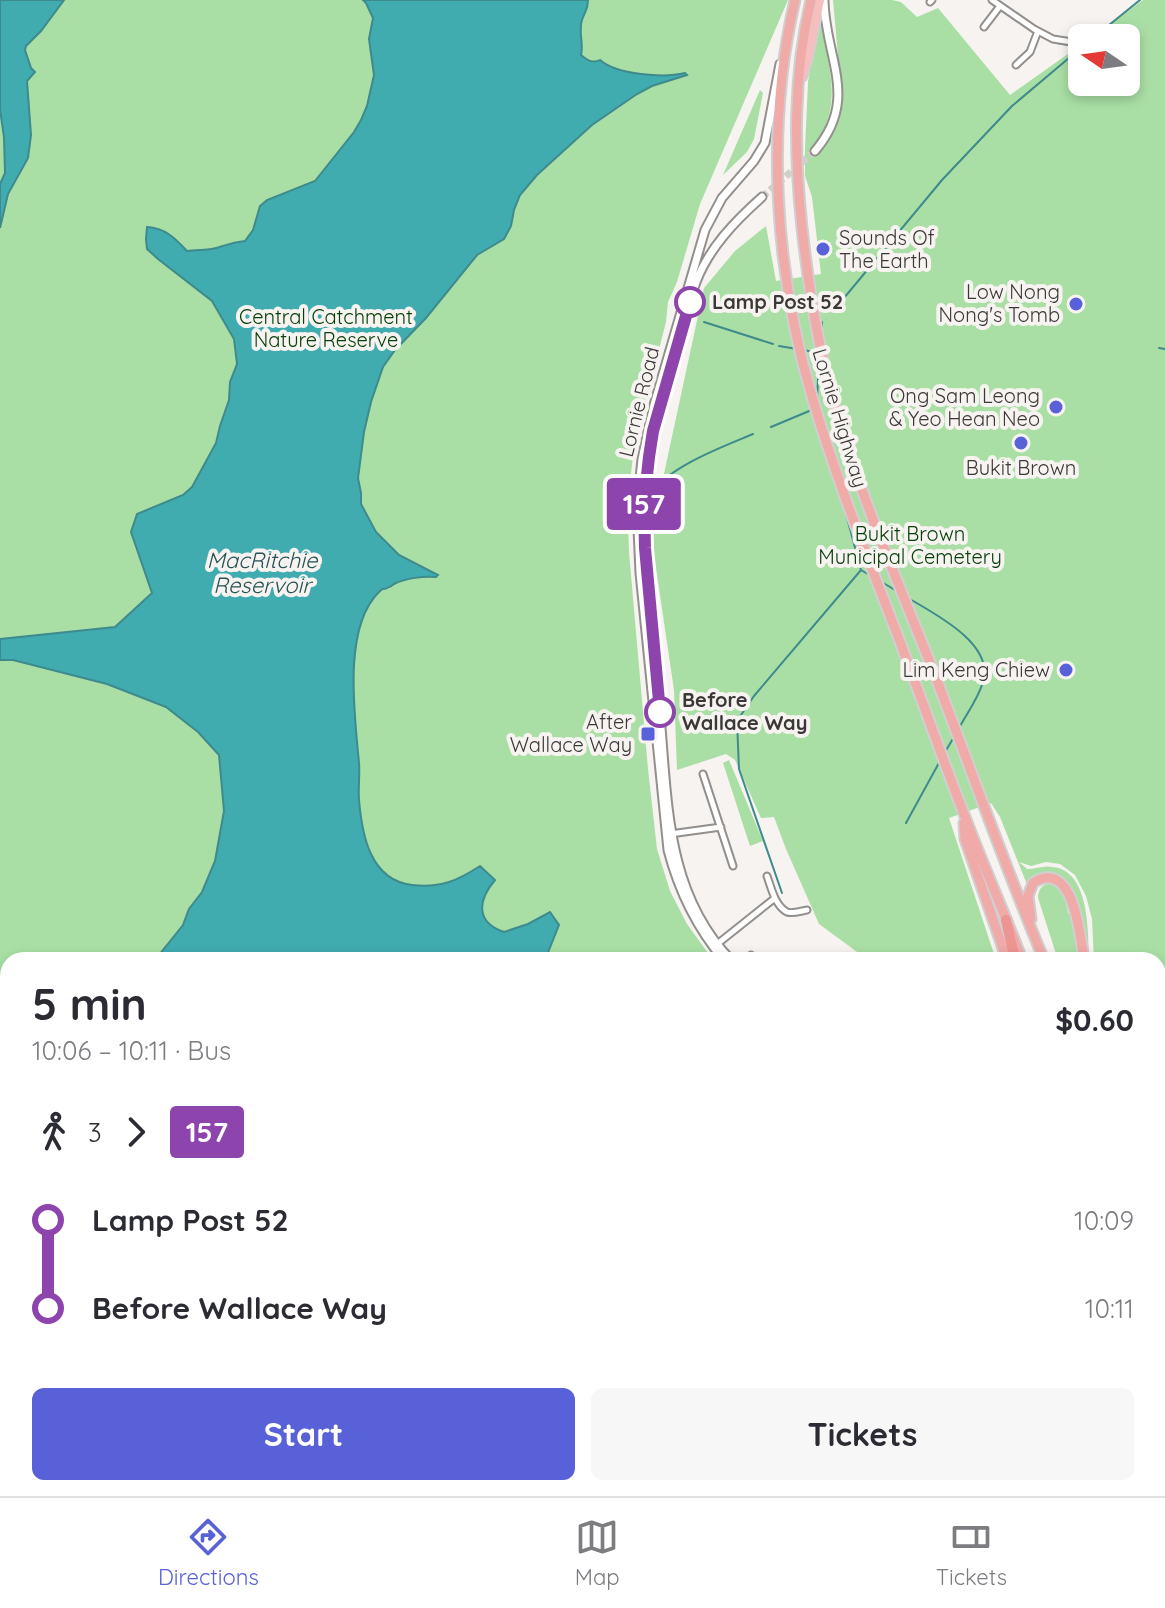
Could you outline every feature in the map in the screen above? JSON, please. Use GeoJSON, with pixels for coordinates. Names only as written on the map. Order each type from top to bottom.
{"type":"FeatureCollection","features":[{"type":"Feature","properties":{"kind":"highway","name":"Lornie Highway"},"geometry":{"type":"LineString","coordinates":[[811,0],[798,87],[796,156],[806,261],[821,351],[865,496],[1040,952]]}},
{"type":"Feature","properties":{"kind":"highway","name":"Lornie Highway"},"geometry":{"type":"LineString","coordinates":[[795,1],[779,88],[777,137],[778,193],[785,266],[801,355],[826,442],[962,810],[1019,952]]}},
{"type":"Feature","properties":{"kind":"highway"},"geometry":{"type":"LineString","coordinates":[[962,810],[965,839],[1004,952]]}},
{"type":"Feature","properties":{"kind":"highway"},"geometry":{"type":"LineString","coordinates":[[1034,938],[1028,893],[1033,883],[1044,878],[1055,879],[1066,889],[1073,905],[1082,952]]}},
{"type":"Feature","properties":{"kind":"highway"},"geometry":{"type":"LineString","coordinates":[[1006,920],[1013,952]]}},
{"type":"Feature","properties":{"kind":"main road"},"geometry":{"type":"LineString","coordinates":[[798,87],[822,0]]}},
{"type":"Feature","properties":{"kind":"street"},"geometry":{"type":"LineString","coordinates":[[815,151],[831,130],[838,102],[838,86],[822,0]]}},
{"type":"Feature","properties":{"kind":"street"},"geometry":{"type":"LineString","coordinates":[[992,0],[1038,31],[1053,39],[1068,41]]}},
{"type":"Feature","properties":{"kind":"street"},"geometry":{"type":"LineString","coordinates":[[984,27],[1000,6]]}},
{"type":"Feature","properties":{"kind":"street"},"geometry":{"type":"LineString","coordinates":[[1016,65],[1030,52],[1038,31]]}},
{"type":"Feature","properties":{"kind":"street","name":"Lornie Road"},"geometry":{"type":"LineString","coordinates":[[719,952],[688,908],[675,877],[638,544],[638,499],[642,459],[654,405],[705,230],[722,198],[754,161],[765,143],[784,54]]}},
{"type":"Feature","properties":{"kind":"street","name":"Lornie Road"},"geometry":{"type":"LineString","coordinates":[[646,607],[643,528],[653,431],[701,270],[740,216],[762,197]]}},
{"type":"Feature","properties":{"kind":"street"},"geometry":{"type":"LineString","coordinates":[[703,774],[733,866]]}},
{"type":"Feature","properties":{"kind":"street"},"geometry":{"type":"LineString","coordinates":[[668,835],[721,827]]}},
{"type":"Feature","properties":{"kind":"street"},"geometry":{"type":"LineString","coordinates":[[767,876],[775,898],[786,911],[807,910]]}},
{"type":"Feature","properties":{"kind":"street"},"geometry":{"type":"LineString","coordinates":[[715,945],[775,898]]}},
{"type":"Feature","properties":{"kind":"street","name":"Lornie Road"},"geometry":{"type":"LineString","coordinates":[[715,945],[722,952]]}},
{"type":"Feature","properties":{"kind":"green space","name":"Central Catchment Nature Reserve"},"geometry":{"type":"Polygon","coordinates":[[[0,0],[788,0],[700,204],[668,302],[666,322],[634,447],[629,491],[629,552],[657,849],[670,891],[687,924],[707,952],[0,952],[0,0]]]}},
{"type":"Feature","properties":{"kind":"green space","name":"Bukit Brown Municipal Cemetery"},"geometry":{"type":"Polygon","coordinates":[[[833,0],[892,0],[901,2],[917,17],[938,8],[1010,95],[1068,54],[1068,96],[1140,96],[1140,24],[1110,24],[1143,0],[1165,0],[1165,952],[1094,952],[1092,919],[1086,896],[1075,875],[1060,864],[1046,862],[1031,866],[1019,862],[1027,869],[1053,867],[1065,871],[1074,879],[1087,917],[1086,952],[1081,911],[1078,911],[1061,879],[1028,887],[1000,817],[991,803],[949,818],[993,952],[857,952],[819,924],[774,817],[761,818],[735,760],[726,754],[677,770],[674,690],[651,534],[704,288],[735,251],[766,226],[776,281],[821,274],[812,197],[805,176],[808,82],[819,11],[832,98],[823,131],[812,148],[817,153],[838,115],[842,100],[833,0]]]}},
{"type":"Feature","properties":{"kind":"green space"},"geometry":{"type":"Polygon","coordinates":[[[760,90],[763,93],[754,139],[747,152],[723,175],[760,90]]]}},
{"type":"Feature","properties":{"kind":"green space"},"geometry":{"type":"Polygon","coordinates":[[[729,760],[763,841],[750,846],[723,763],[729,760]]]}},
{"type":"Feature","properties":{"kind":"green space"},"geometry":{"type":"Polygon","coordinates":[[[1051,884],[1062,892],[1068,913],[1071,913],[1078,952],[1055,952],[1038,898],[1045,885],[1051,884]]]}},
{"type":"Feature","properties":{"kind":"water"},"geometry":{"type":"Polygon","coordinates":[[[0,0],[64,0],[26,46],[31,68],[35,72],[27,81],[31,135],[28,158],[8,194],[0,228],[0,184],[5,173],[0,110],[0,0]]]}},
{"type":"Feature","properties":{"kind":"water","name":"MacRitchie Reservoir"},"geometry":{"type":"Polygon","coordinates":[[[363,0],[588,0],[581,24],[583,57],[600,60],[629,72],[687,75],[637,94],[592,125],[537,175],[520,195],[504,239],[477,255],[383,367],[364,432],[358,478],[361,504],[376,532],[399,555],[438,575],[404,580],[382,589],[367,608],[360,627],[355,650],[354,698],[360,813],[371,854],[386,875],[412,885],[448,882],[480,866],[495,880],[485,895],[482,910],[495,928],[504,932],[550,912],[559,925],[548,952],[161,952],[183,925],[215,861],[224,811],[219,755],[198,732],[166,707],[107,684],[13,660],[0,660],[0,639],[115,627],[152,593],[131,532],[137,514],[183,495],[192,487],[216,443],[237,364],[234,339],[212,301],[147,249],[147,227],[169,234],[187,251],[213,249],[245,241],[253,230],[260,206],[267,200],[315,181],[354,132],[367,106],[374,75],[369,39],[373,18],[363,0]]]}},
{"type":"Feature","properties":{"kind":"waterway"},"geometry":{"type":"LineString","coordinates":[[1110,24],[1140,0]]}},
{"type":"Feature","properties":{"kind":"waterway"},"geometry":{"type":"LineString","coordinates":[[1057,43],[1068,45]]}},
{"type":"Feature","properties":{"kind":"waterway"},"geometry":{"type":"LineString","coordinates":[[839,304],[942,180],[1012,106],[1068,59]]}},
{"type":"Feature","properties":{"kind":"waterway"},"geometry":{"type":"LineString","coordinates":[[704,322],[773,344]]}},
{"type":"Feature","properties":{"kind":"waterway"},"geometry":{"type":"LineString","coordinates":[[822,322],[822,331]]}},
{"type":"Feature","properties":{"kind":"waterway"},"geometry":{"type":"LineString","coordinates":[[779,346],[797,349]]}},
{"type":"Feature","properties":{"kind":"waterway"},"geometry":{"type":"LineString","coordinates":[[1159,348],[1165,349]]}},
{"type":"Feature","properties":{"kind":"waterway"},"geometry":{"type":"LineString","coordinates":[[804,350],[817,353]]}},
{"type":"Feature","properties":{"kind":"waterway"},"geometry":{"type":"LineString","coordinates":[[817,399],[819,361]]}},
{"type":"Feature","properties":{"kind":"waterway"},"geometry":{"type":"LineString","coordinates":[[771,427],[814,409]]}},
{"type":"Feature","properties":{"kind":"waterway"},"geometry":{"type":"LineString","coordinates":[[650,494],[683,466],[753,434]]}},
{"type":"Feature","properties":{"kind":"waterway"},"geometry":{"type":"LineString","coordinates":[[846,514],[861,570],[871,576]]}},
{"type":"Feature","properties":{"kind":"waterway"},"geometry":{"type":"LineString","coordinates":[[782,893],[739,769],[737,721],[754,696],[861,570]]}},
{"type":"Feature","properties":{"kind":"waterway"},"geometry":{"type":"LineString","coordinates":[[880,581],[895,590]]}},
{"type":"Feature","properties":{"kind":"waterway"},"geometry":{"type":"LineString","coordinates":[[908,598],[960,632],[980,655],[984,668],[983,682],[959,728]]}},
{"type":"Feature","properties":{"kind":"waterway"},"geometry":{"type":"LineString","coordinates":[[945,752],[954,737]]}},
{"type":"Feature","properties":{"kind":"waterway"},"geometry":{"type":"LineString","coordinates":[[906,823],[940,761]]}},
{"type":"Feature","properties":{"kind":"tunnel"},"geometry":{"type":"LineString","coordinates":[[762,197],[815,151]]}},
{"type":"Feature","properties":{"kind":"bus line","name":"157"},"geometry":{"type":"LineString","coordinates":[[660,712],[643,528],[644,503],[653,431],[690,302]]}},
{"type":"Feature","properties":{"kind":"place","name":"Sounds Of The Earth"},"geometry":{"type":"Point","coordinates":[823,249]}},
{"type":"Feature","properties":{"kind":"place","name":"Lamp Post 52"},"geometry":{"type":"Point","coordinates":[690,302]}},
{"type":"Feature","properties":{"kind":"place","name":"Low Nong Nong's Tomb"},"geometry":{"type":"Point","coordinates":[1076,304]}},
{"type":"Feature","properties":{"kind":"place","name":"Ong Sam Leong & Yeo Hean Neo"},"geometry":{"type":"Point","coordinates":[1056,407]}},
{"type":"Feature","properties":{"kind":"place","name":"Bukit Brown"},"geometry":{"type":"Point","coordinates":[1021,443]}},
{"type":"Feature","properties":{"kind":"place","name":"Lim Keng Chiew"},"geometry":{"type":"Point","coordinates":[1066,670]}},
{"type":"Feature","properties":{"kind":"place","name":"Before Wallace Way"},"geometry":{"type":"Point","coordinates":[660,712]}},
{"type":"Feature","properties":{"kind":"place","name":"After Wallace Way"},"geometry":{"type":"Point","coordinates":[648,734]}}]}
